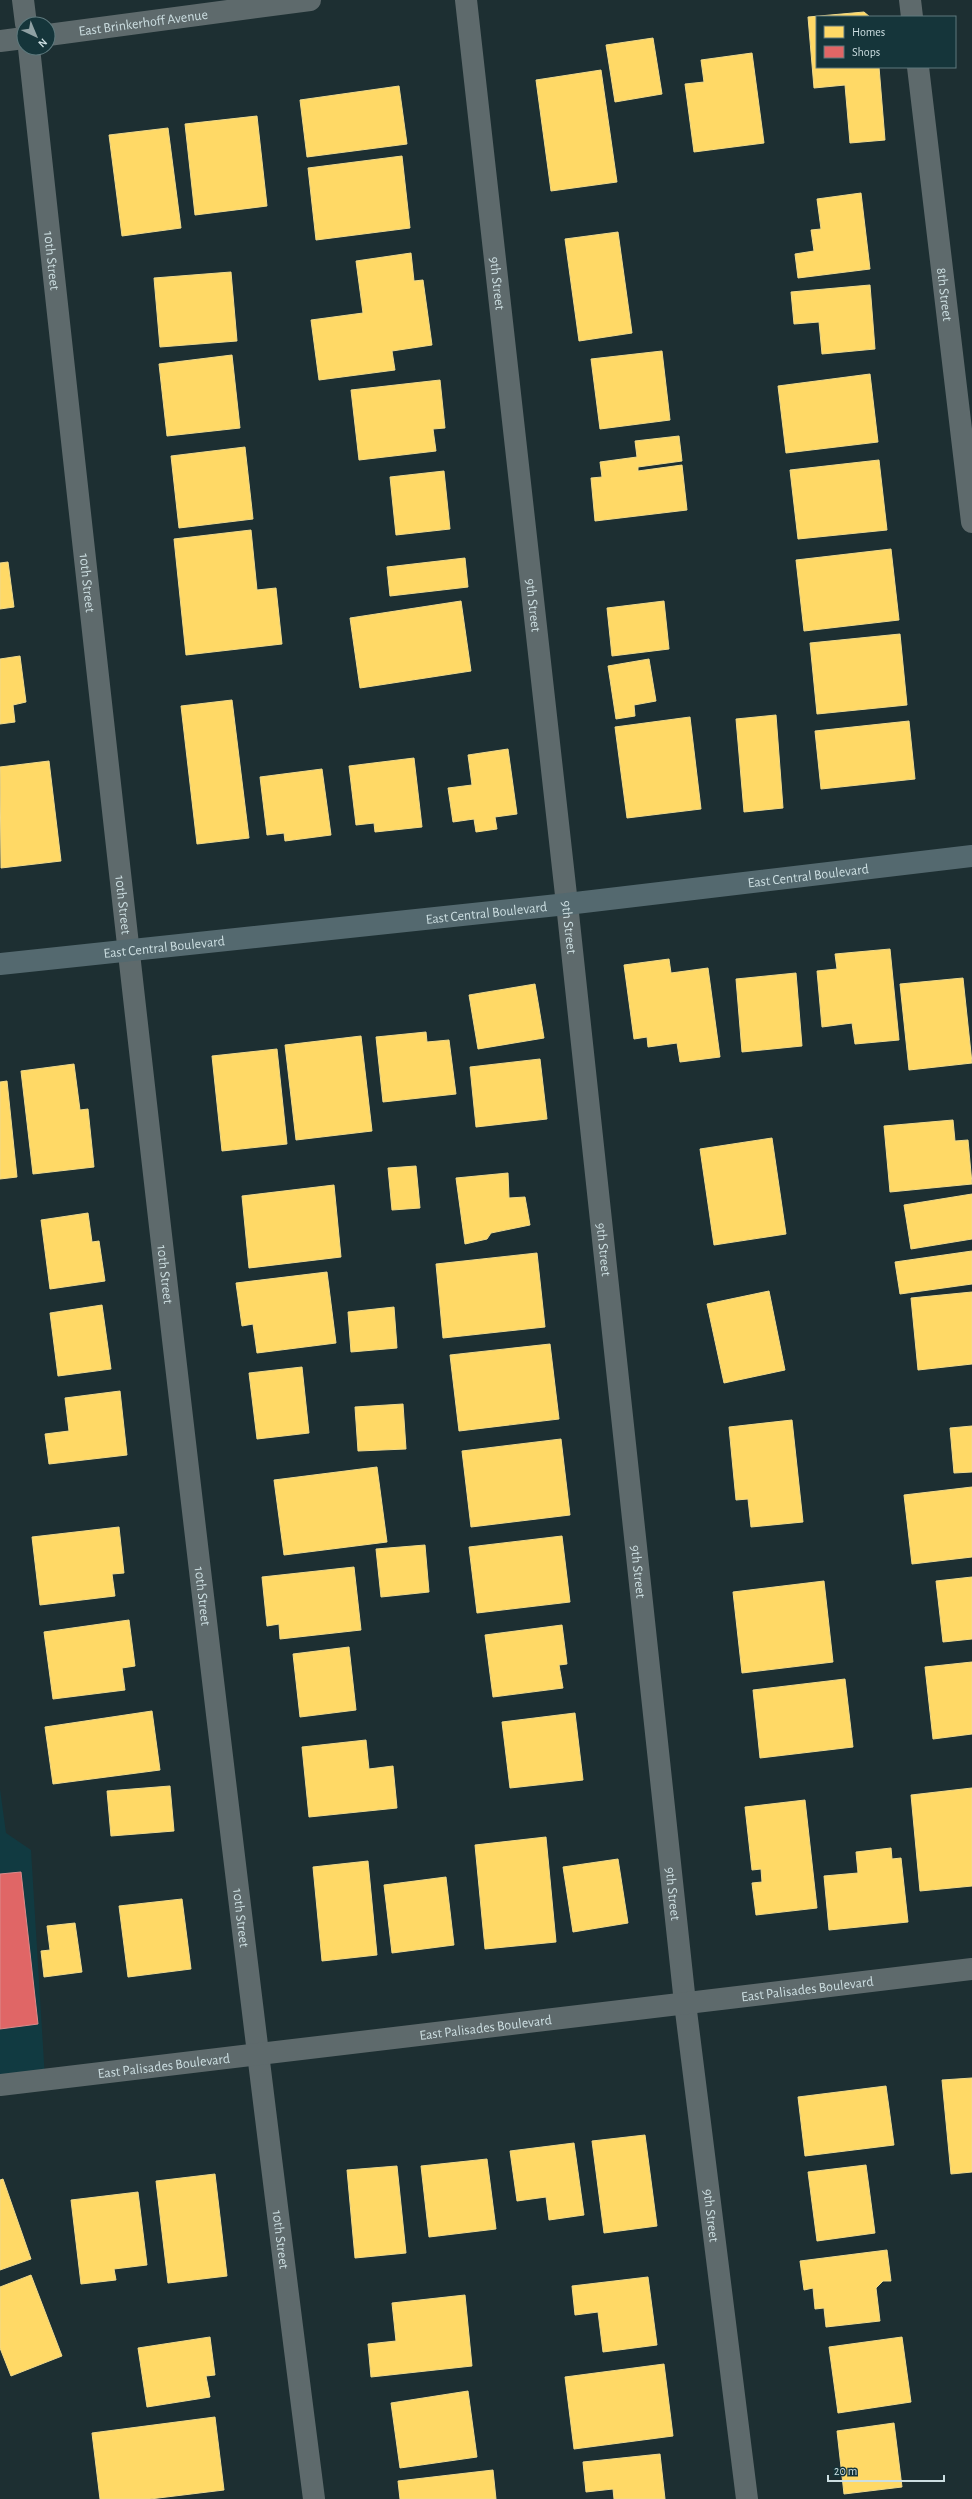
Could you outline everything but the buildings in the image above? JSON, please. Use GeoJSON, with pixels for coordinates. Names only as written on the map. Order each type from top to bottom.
{"type":"FeatureCollection","features":[{"type":"Feature","properties":{"kind":"main road","name":"East Central Boulevard"},"geometry":{"type":"LineString","coordinates":[[0,964],[567,904],[972,856]]}},
{"type":"Feature","properties":{"kind":"street"},"geometry":{"type":"LineString","coordinates":[[23,0],[25,16]]}},
{"type":"Feature","properties":{"kind":"street","name":"East Brinkerhoff Avenue"},"geometry":{"type":"LineString","coordinates":[[56,34],[310,0]]}},
{"type":"Feature","properties":{"kind":"street","name":"9th Street"},"geometry":{"type":"LineString","coordinates":[[466,0],[567,904],[685,2003],[747,2499]]}},
{"type":"Feature","properties":{"kind":"street"},"geometry":{"type":"LineString","coordinates":[[910,0],[912,16]]}},
{"type":"Feature","properties":{"kind":"street"},"geometry":{"type":"LineString","coordinates":[[0,41],[16,39]]}},
{"type":"Feature","properties":{"kind":"street","name":"10th Street"},"geometry":{"type":"LineString","coordinates":[[30,56],[128,950],[257,2054],[314,2499]]}},
{"type":"Feature","properties":{"kind":"street","name":"8th Street"},"geometry":{"type":"LineString","coordinates":[[918,68],[972,522]]}},
{"type":"Feature","properties":{"kind":"street","name":"East Palisades Boulevard"},"geometry":{"type":"LineString","coordinates":[[0,2085],[972,1969]]}},
{"type":"Feature","properties":{"kind":"shaded area"},"geometry":{"type":"Polygon","coordinates":[[[0,1789],[6,1833],[31,1850],[45,2079],[0,2078],[0,1789]]]}}]}
